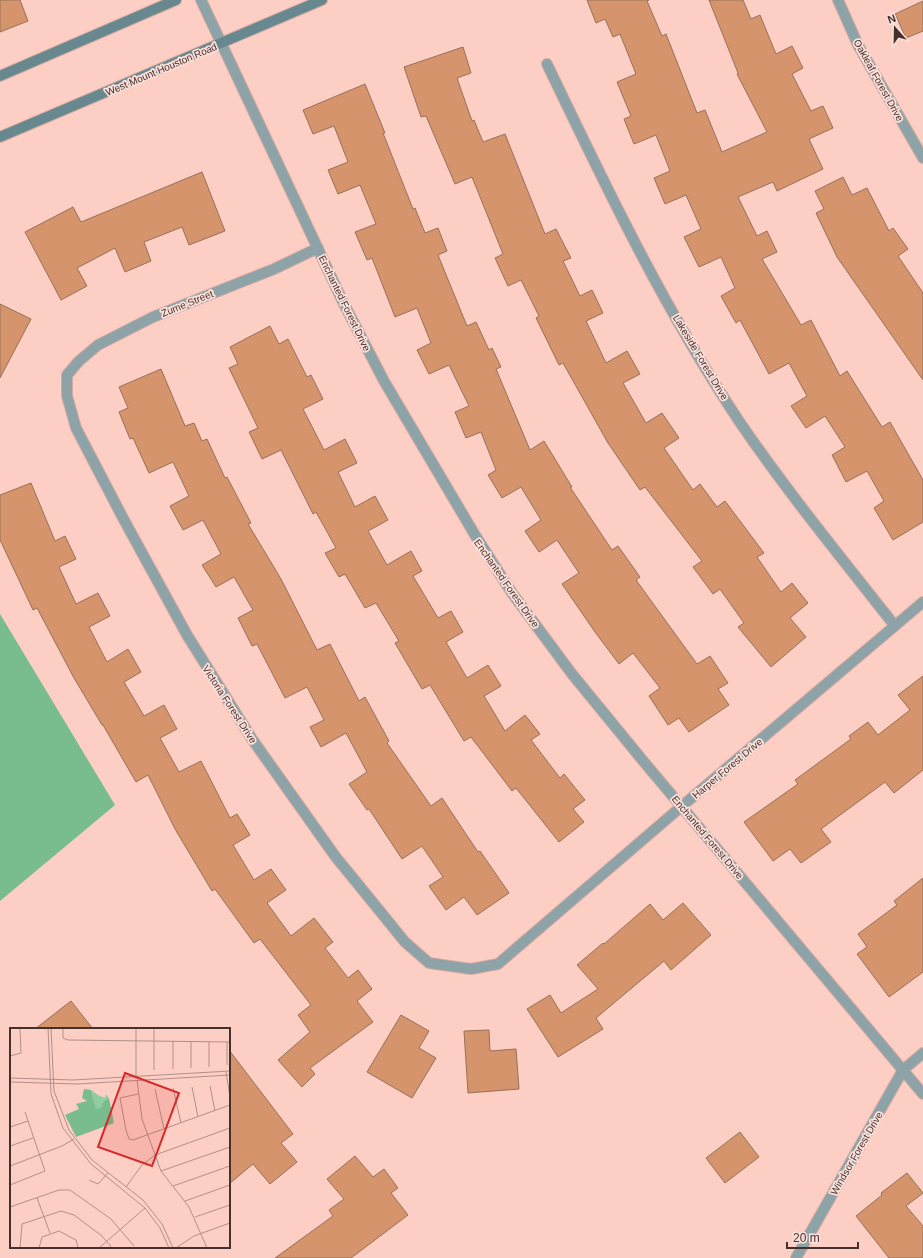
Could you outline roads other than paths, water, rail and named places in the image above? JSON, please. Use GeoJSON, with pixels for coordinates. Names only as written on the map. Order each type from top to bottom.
{"type":"FeatureCollection","features":[{"type":"Feature","properties":{"kind":"main road"},"geometry":{"type":"LineString","coordinates":[[0,76],[176,0]]}},
{"type":"Feature","properties":{"kind":"main road","name":"West Mount Houston Road"},"geometry":{"type":"LineString","coordinates":[[0,136],[221,44],[322,0]]}},
{"type":"Feature","properties":{"kind":"street","name":"Enchanted Forest Drive"},"geometry":{"type":"LineString","coordinates":[[201,0],[343,302],[384,381],[474,535],[512,593],[572,674],[644,762],[923,1094]]}},
{"type":"Feature","properties":{"kind":"street","name":"Oakleaf Forest Drive"},"geometry":{"type":"LineString","coordinates":[[838,0],[858,45],[923,158]]}},
{"type":"Feature","properties":{"kind":"street","name":"Lakeside Forest Drive"},"geometry":{"type":"LineString","coordinates":[[547,64],[613,200],[687,337],[742,424],[812,521],[895,626]]}},
{"type":"Feature","properties":{"kind":"street","name":"Zume Street"},"geometry":{"type":"LineString","coordinates":[[67,375],[79,361],[98,345],[146,320],[274,269],[318,248]]}},
{"type":"Feature","properties":{"kind":"street","name":"Victoria Forest Drive"},"geometry":{"type":"LineString","coordinates":[[67,375],[67,396],[76,428],[187,635],[252,739],[336,856],[405,942],[429,963],[471,969]]}},
{"type":"Feature","properties":{"kind":"street","name":"Harper Forest Drive"},"geometry":{"type":"LineString","coordinates":[[471,969],[498,964],[923,602]]}},
{"type":"Feature","properties":{"kind":"street","name":"Windsor Forest Drive"},"geometry":{"type":"LineString","coordinates":[[796,1258],[903,1070],[923,1053]]}}]}
